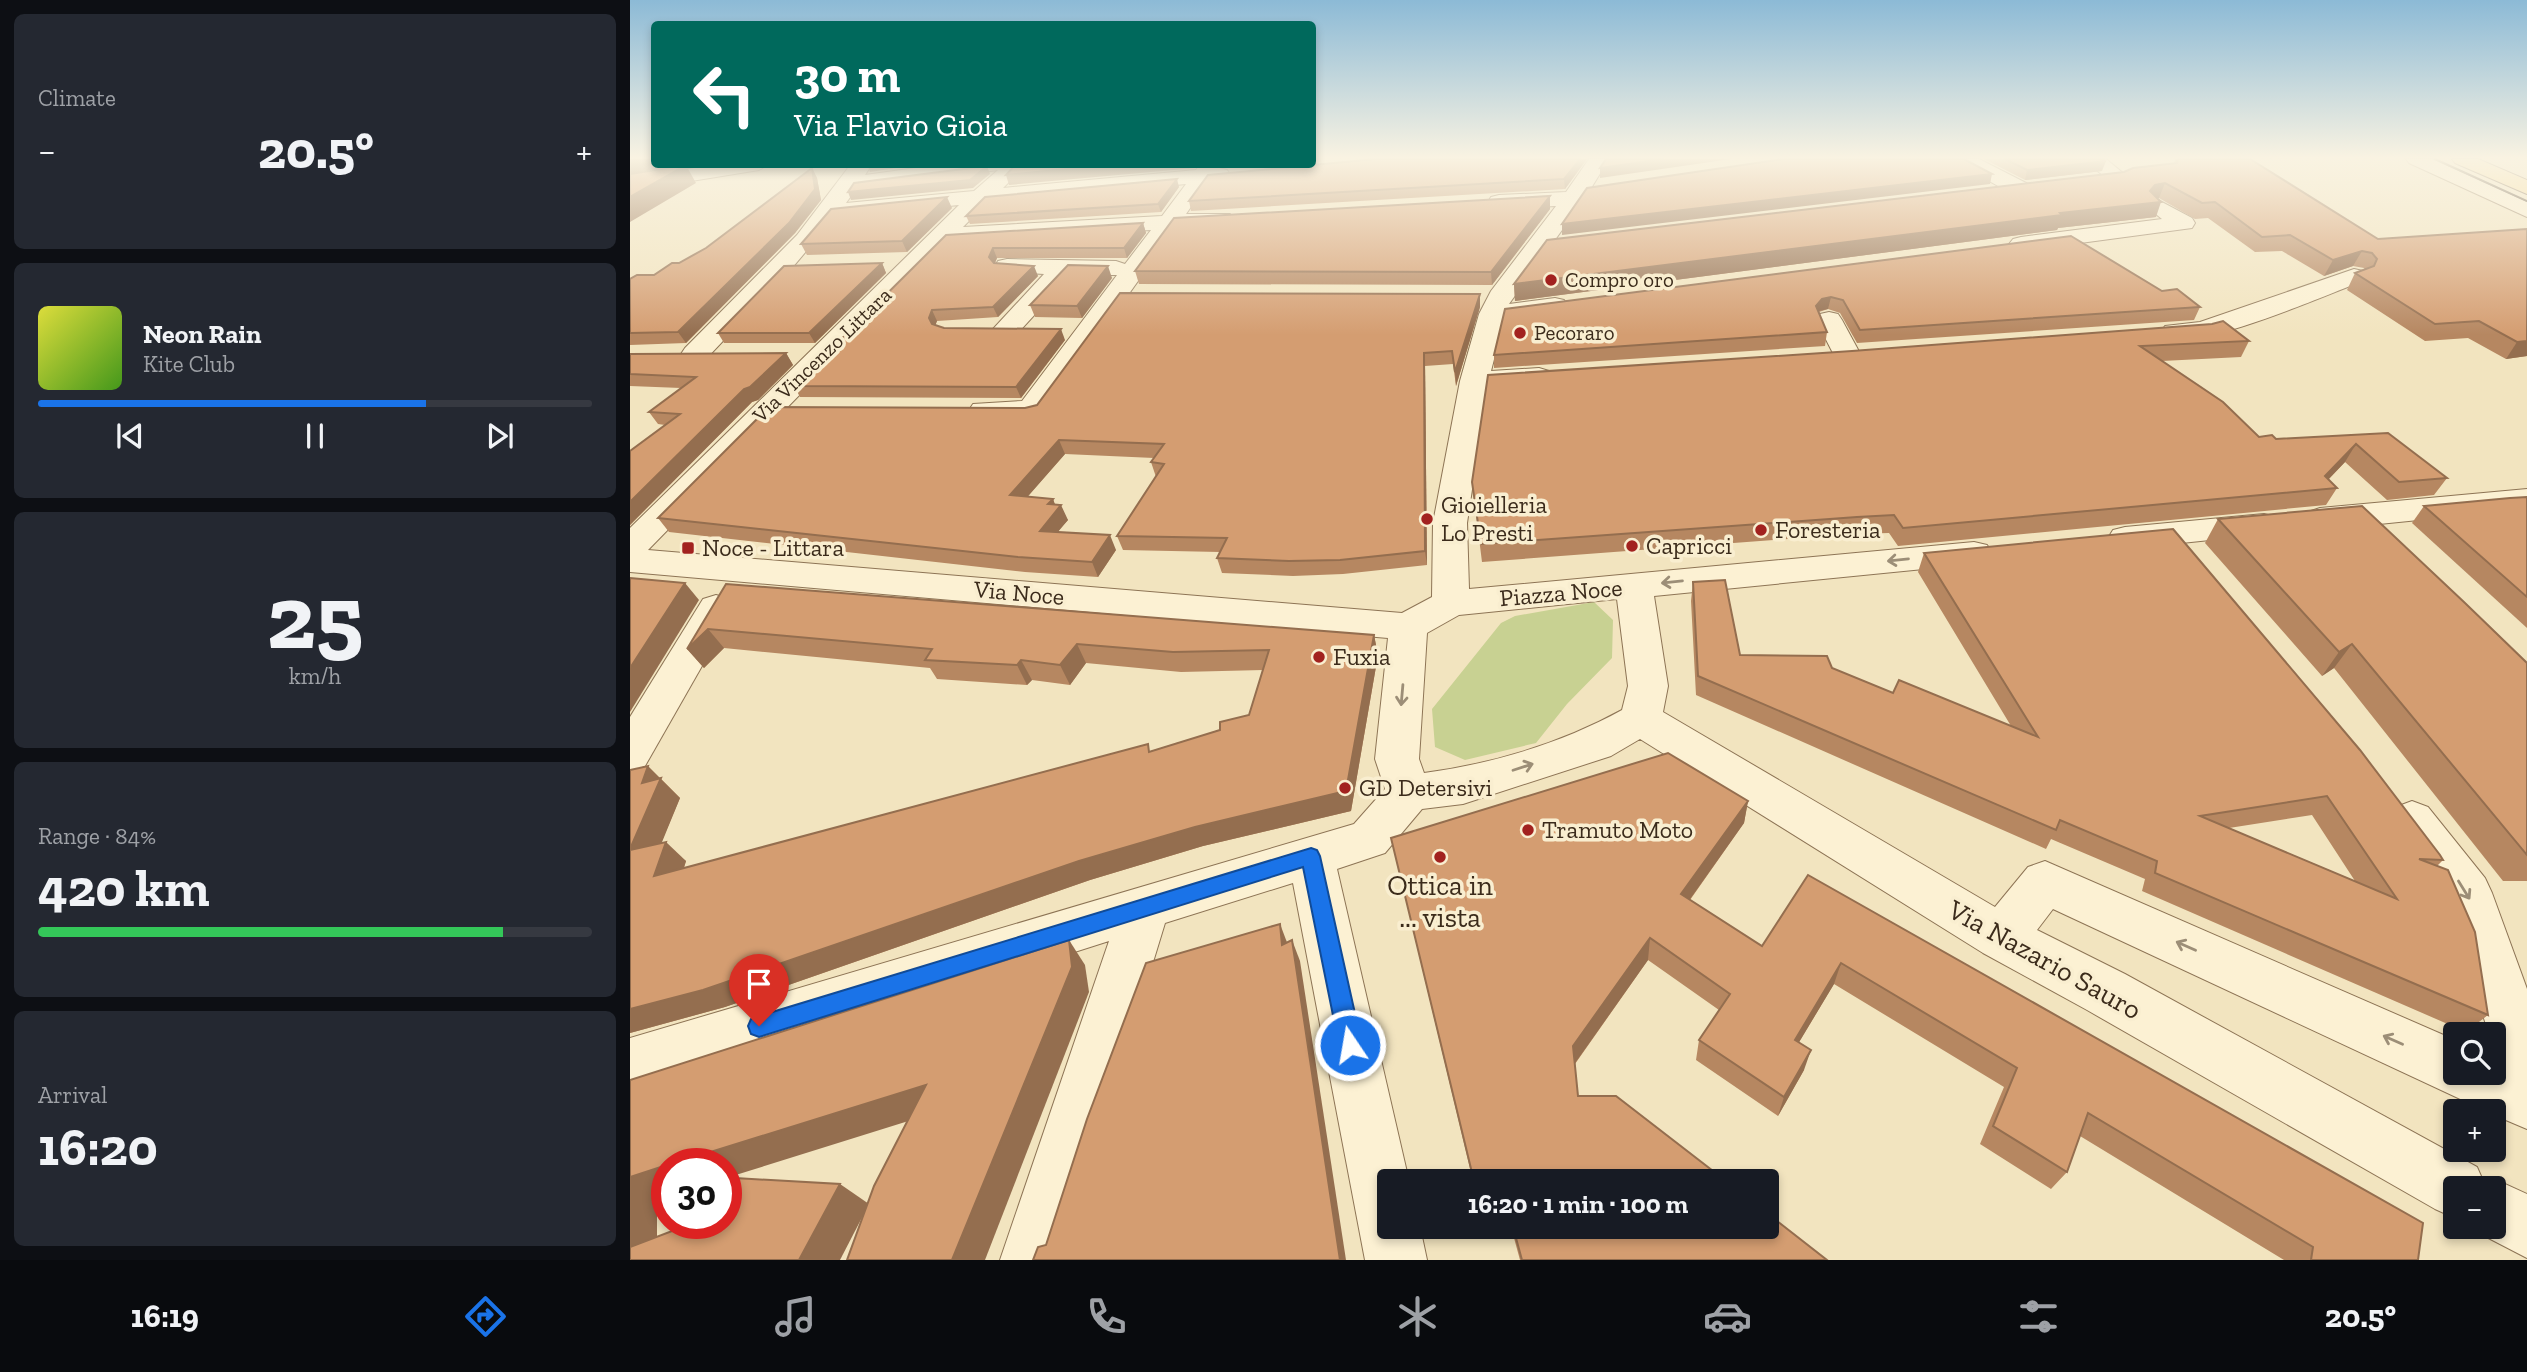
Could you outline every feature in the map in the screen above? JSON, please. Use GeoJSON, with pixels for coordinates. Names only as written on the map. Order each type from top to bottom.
{"type":"FeatureCollection","features":[{"type":"Feature","properties":{"kind":"street"},"geometry":{"type":"LineString","coordinates":[[733,354],[682,354],[781,266],[822,218]]}},
{"type":"Feature","properties":{"kind":"street","name":"Via Vincenzo Littara"},"geometry":{"type":"LineString","coordinates":[[630,548],[960,218]]}},
{"type":"Feature","properties":{"kind":"street"},"geometry":{"type":"LineString","coordinates":[[961,410],[1031,410],[1173,218]]}},
{"type":"Feature","properties":{"kind":"street"},"geometry":{"type":"LineString","coordinates":[[943,234],[1240,218]]}},
{"type":"Feature","properties":{"kind":"street"},"geometry":{"type":"LineString","coordinates":[[1451,603],[1450,523],[1488,302],[1553,245],[1570,218]]}},
{"type":"Feature","properties":{"kind":"street"},"geometry":{"type":"LineString","coordinates":[[2004,247],[2183,223],[2175,218]]}},
{"type":"Feature","properties":{"kind":"street"},"geometry":{"type":"LineString","coordinates":[[876,263],[917,262]]}},
{"type":"Feature","properties":{"kind":"street"},"geometry":{"type":"LineString","coordinates":[[781,266],[808,265]]}},
{"type":"Feature","properties":{"kind":"street"},"geometry":{"type":"LineString","coordinates":[[1007,267],[1136,268]]}},
{"type":"Feature","properties":{"kind":"street"},"geometry":{"type":"LineString","coordinates":[[1064,267],[994,329],[1089,329]]}},
{"type":"Feature","properties":{"kind":"street"},"geometry":{"type":"LineString","coordinates":[[2150,334],[2204,330],[2354,275]]}},
{"type":"Feature","properties":{"kind":"street"},"geometry":{"type":"LineString","coordinates":[[1114,295],[1142,295]]}},
{"type":"Feature","properties":{"kind":"street"},"geometry":{"type":"LineString","coordinates":[[1488,302],[1575,303]]}},
{"type":"Feature","properties":{"kind":"street"},"geometry":{"type":"LineString","coordinates":[[1829,320],[1848,357]]}},
{"type":"Feature","properties":{"kind":"street"},"geometry":{"type":"LineString","coordinates":[[784,354],[822,354]]}},
{"type":"Feature","properties":{"kind":"street"},"geometry":{"type":"LineString","coordinates":[[1821,358],[1876,355]]}},
{"type":"Feature","properties":{"kind":"street"},"geometry":{"type":"LineString","coordinates":[[1474,381],[1571,375]]}},
{"type":"Feature","properties":{"kind":"street"},"geometry":{"type":"LineString","coordinates":[[765,410],[807,410]]}},
{"type":"Feature","properties":{"kind":"street"},"geometry":{"type":"LineString","coordinates":[[2091,541],[2527,499]]}},
{"type":"Feature","properties":{"kind":"street"},"geometry":{"type":"LineString","coordinates":[[2356,516],[2386,544]]}},
{"type":"Feature","properties":{"kind":"street"},"geometry":{"type":"LineString","coordinates":[[2174,533],[2208,572]]}},
{"type":"Feature","properties":{"kind":"street"},"geometry":{"type":"LineString","coordinates":[[1634,586],[2008,549]]}},
{"type":"Feature","properties":{"kind":"street","name":"Via Noce"},"geometry":{"type":"LineString","coordinates":[[630,561],[1408,627]]}},
{"type":"Feature","properties":{"kind":"street"},"geometry":{"type":"LineString","coordinates":[[630,754],[739,569]]}},
{"type":"Feature","properties":{"kind":"street","name":"Piazza Noce"},"geometry":{"type":"LineString","coordinates":[[1408,627],[1451,603],[1634,586],[1648,686],[1641,719]]}},
{"type":"Feature","properties":{"kind":"street"},"geometry":{"type":"LineString","coordinates":[[1408,627],[1397,759],[1409,793]]}},
{"type":"Feature","properties":{"kind":"street"},"geometry":{"type":"LineString","coordinates":[[630,1066],[1369,839],[1409,793],[1463,786],[1597,744],[1641,719]]}},
{"type":"Feature","properties":{"kind":"street","name":"Via Nazario Sauro"},"geometry":{"type":"LineString","coordinates":[[1641,719],[2001,937],[2106,992],[2443,1181]]}},
{"type":"Feature","properties":{"kind":"street"},"geometry":{"type":"LineString","coordinates":[[2387,786],[2468,893],[2523,1054],[2526,1100],[2493,1085]]}},
{"type":"Feature","properties":{"kind":"street"},"geometry":{"type":"LineString","coordinates":[[1311,856],[1396,1260]]}},
{"type":"Feature","properties":{"kind":"street"},"geometry":{"type":"LineString","coordinates":[[2001,937],[2045,882],[2443,1063]]}},
{"type":"Feature","properties":{"kind":"street"},"geometry":{"type":"LineString","coordinates":[[1031,1260],[1146,906]]}},
{"type":"Feature","properties":{"kind":"street"},"geometry":{"type":"LineString","coordinates":[[2506,1216],[2527,1227]]}},
{"type":"Feature","properties":{"kind":"green space"},"geometry":{"type":"Polygon","coordinates":[[[1594,602],[1613,620],[1612,658],[1567,704],[1536,743],[1465,760],[1435,747],[1432,709],[1501,623],[1515,616],[1594,602]]]}},
{"type":"Feature","properties":{"kind":"building"},"geometry":{"type":"Polygon","coordinates":[[[746,218],[793,218],[678,332],[630,333],[630,279],[637,275],[654,275],[672,263],[679,263],[706,248],[746,218]]]}},
{"type":"Feature","properties":{"kind":"building"},"geometry":{"type":"Polygon","coordinates":[[[823,218],[926,218],[902,241],[801,244],[823,218]]]}},
{"type":"Feature","properties":{"kind":"building"},"geometry":{"type":"Polygon","coordinates":[[[1174,218],[1533,218],[1491,272],[1135,271],[1174,218]]]}},
{"type":"Feature","properties":{"kind":"building"},"geometry":{"type":"Polygon","coordinates":[[[1566,218],[1615,218],[1562,224],[1566,218]]]}},
{"type":"Feature","properties":{"kind":"building"},"geometry":{"type":"Polygon","coordinates":[[[1735,218],[2040,218],[1514,284],[1547,240],[1735,218]]]}},
{"type":"Feature","properties":{"kind":"building"},"geometry":{"type":"Polygon","coordinates":[[[2236,218],[2344,218],[2378,239],[2527,229],[2527,341],[2517,342],[2479,321],[2435,324],[2355,273],[2374,266],[2377,259],[2372,253],[2362,251],[2333,260],[2290,235],[2262,237],[2236,218]]]}},
{"type":"Feature","properties":{"kind":"building"},"geometry":{"type":"Polygon","coordinates":[[[1143,223],[1124,248],[993,248],[989,257],[994,263],[1034,266],[993,307],[932,310],[929,318],[932,324],[944,328],[1061,329],[1016,387],[794,386],[946,235],[1143,223]]]}},
{"type":"Feature","properties":{"kind":"building"},"geometry":{"type":"Polygon","coordinates":[[[2071,236],[2162,291],[2177,289],[2200,307],[1860,330],[1843,300],[1831,297],[1822,299],[1816,306],[1827,332],[1494,355],[1505,309],[2071,236]]]}},
{"type":"Feature","properties":{"kind":"building"},"geometry":{"type":"Polygon","coordinates":[[[882,263],[809,333],[718,333],[784,266],[882,263]]]}},
{"type":"Feature","properties":{"kind":"building"},"geometry":{"type":"Polygon","coordinates":[[[1068,265],[1108,266],[1077,306],[1030,305],[1068,265]]]}},
{"type":"Feature","properties":{"kind":"building"},"geometry":{"type":"Polygon","coordinates":[[[1120,293],[1480,294],[1455,372],[1452,351],[1424,353],[1425,551],[1340,560],[1217,558],[1227,538],[1117,536],[1164,464],[1151,462],[1164,444],[1059,440],[1010,495],[1053,499],[1048,504],[1061,505],[1040,531],[1110,535],[1092,562],[1018,557],[658,518],[769,407],[1025,408],[1037,405],[1120,293]]]}},
{"type":"Feature","properties":{"kind":"building"},"geometry":{"type":"Polygon","coordinates":[[[2223,321],[2249,341],[2140,346],[2223,402],[2259,437],[2272,435],[2276,439],[2388,433],[2447,478],[2399,482],[2356,444],[2325,476],[2337,488],[1903,528],[1894,515],[1481,544],[1472,482],[1488,375],[1852,351],[2212,324],[2223,321]]]}},
{"type":"Feature","properties":{"kind":"building"},"geometry":{"type":"Polygon","coordinates":[[[786,353],[750,387],[744,389],[630,502],[630,451],[680,414],[649,412],[696,377],[630,374],[630,354],[786,353]]]}},
{"type":"Feature","properties":{"kind":"building"},"geometry":{"type":"Polygon","coordinates":[[[2527,497],[2527,597],[2424,506],[2510,498],[2527,497]]]}},
{"type":"Feature","properties":{"kind":"building"},"geometry":{"type":"Polygon","coordinates":[[[2362,506],[2527,663],[2527,855],[2352,644],[2339,652],[2218,519],[2362,506]]]}},
{"type":"Feature","properties":{"kind":"building"},"geometry":{"type":"Polygon","coordinates":[[[2173,529],[2360,750],[2440,855],[2443,860],[2419,859],[2448,870],[2475,932],[2488,1015],[2155,873],[2157,861],[2060,820],[2056,830],[1698,676],[1693,582],[1725,580],[1740,655],[1827,656],[1832,668],[1893,693],[1899,680],[2038,737],[1924,553],[2173,529]],[[2327,796],[2200,816],[2397,899],[2327,796]]]}},
{"type":"Feature","properties":{"kind":"building"},"geometry":{"type":"Polygon","coordinates":[[[630,578],[685,583],[630,668],[630,578]]]}},
{"type":"Feature","properties":{"kind":"building"},"geometry":{"type":"Polygon","coordinates":[[[726,584],[1374,635],[1346,791],[1195,827],[1079,861],[703,990],[630,1009],[630,850],[666,842],[654,876],[1148,744],[1149,752],[1220,730],[1220,722],[1249,715],[1269,650],[1173,652],[1077,644],[1060,665],[1021,660],[1017,665],[925,660],[932,649],[708,629],[687,649],[726,584]]]}},
{"type":"Feature","properties":{"kind":"building"},"geometry":{"type":"Polygon","coordinates":[[[1668,753],[1748,801],[1681,894],[1762,946],[1808,875],[2423,1223],[2418,1260],[2311,1260],[2313,1247],[2088,1113],[2067,1172],[1993,1126],[2017,1068],[1841,963],[1795,1040],[1811,1050],[1784,1097],[1699,1040],[1730,994],[1650,938],[1573,1046],[1578,1096],[1616,1096],[1710,1169],[1471,1169],[1391,838],[1668,753]]]}},
{"type":"Feature","properties":{"kind":"building"},"geometry":{"type":"Polygon","coordinates":[[[648,766],[642,783],[661,778],[630,849],[630,770],[648,766]]]}},
{"type":"Feature","properties":{"kind":"building"},"geometry":{"type":"Polygon","coordinates":[[[1280,924],[1282,945],[1292,940],[1340,1260],[1033,1260],[1038,1247],[1046,1245],[1087,1119],[1146,963],[1280,924]]]}},
{"type":"Feature","properties":{"kind":"building"},"geometry":{"type":"Polygon","coordinates":[[[1069,940],[1072,967],[952,1260],[847,1260],[874,1186],[926,1085],[723,1148],[651,1148],[651,1170],[630,1177],[630,1080],[1069,940]]]}},
{"type":"Feature","properties":{"kind":"building"},"geometry":{"type":"Polygon","coordinates":[[[742,1178],[840,1184],[799,1260],[630,1260],[630,1247],[651,1239],[742,1239],[742,1178]]]}},
{"type":"Feature","properties":{"kind":"building"},"geometry":{"type":"Polygon","coordinates":[[[1779,1223],[1827,1260],[1522,1260],[1516,1239],[1779,1239],[1779,1223]]]}},
{"type":"Feature","properties":{"kind":"place","name":"Compro oro"},"geometry":{"type":"Point","coordinates":[1551,280]}},
{"type":"Feature","properties":{"kind":"place","name":"Pecoraro"},"geometry":{"type":"Point","coordinates":[1520,333]}},
{"type":"Feature","properties":{"kind":"place","name":"Gioielleria Lo Presti"},"geometry":{"type":"Point","coordinates":[1427,519]}},
{"type":"Feature","properties":{"kind":"place","name":"Foresteria"},"geometry":{"type":"Point","coordinates":[1761,530]}},
{"type":"Feature","properties":{"kind":"place","name":"Capricci"},"geometry":{"type":"Point","coordinates":[1632,546]}},
{"type":"Feature","properties":{"kind":"place","name":"Noce - Littara"},"geometry":{"type":"Point","coordinates":[688,548]}},
{"type":"Feature","properties":{"kind":"place","name":"Fuxia"},"geometry":{"type":"Point","coordinates":[1319,657]}},
{"type":"Feature","properties":{"kind":"place","name":"GD Detersivi"},"geometry":{"type":"Point","coordinates":[1345,788]}},
{"type":"Feature","properties":{"kind":"place","name":"Tramuto Moto"},"geometry":{"type":"Point","coordinates":[1528,830]}},
{"type":"Feature","properties":{"kind":"place","name":"Ottica in ... vista"},"geometry":{"type":"Point","coordinates":[1440,857]}},
{"type":"Feature","properties":{"kind":"route"},"geometry":{"type":"LineString","coordinates":[[759,1026],[1311,856],[1350,1045]]}}]}
